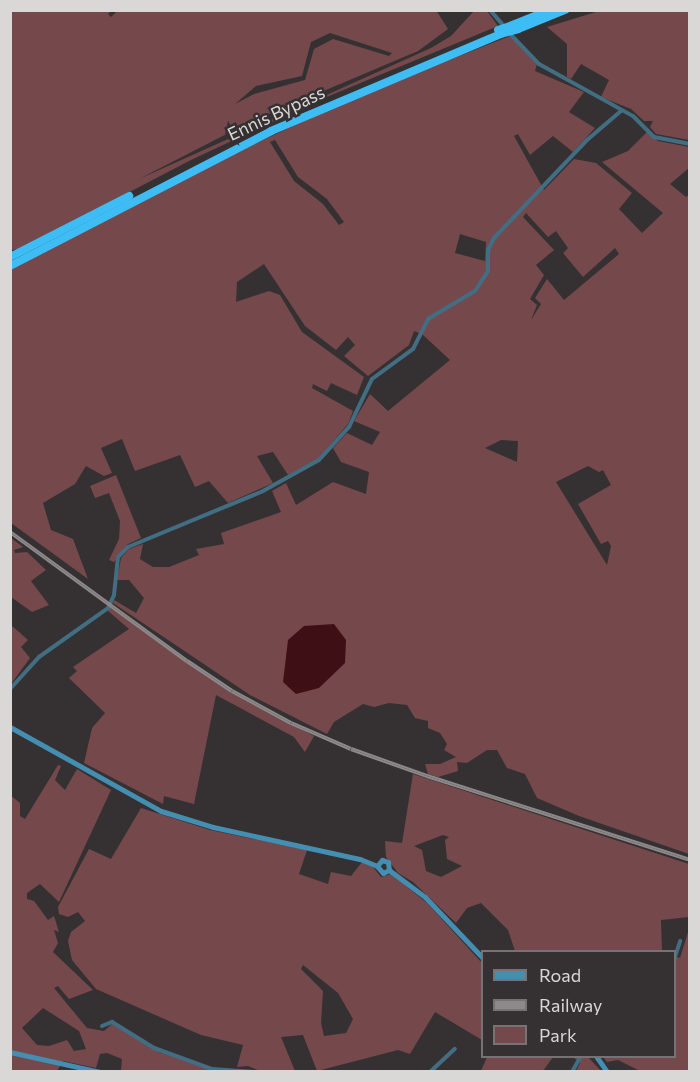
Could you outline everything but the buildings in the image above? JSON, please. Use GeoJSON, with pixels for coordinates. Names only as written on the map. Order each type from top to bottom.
{"type":"FeatureCollection","features":[{"type":"Feature","properties":{"kind":"highway","name":"Ennis Bypass"},"geometry":{"type":"LineString","coordinates":[[515,30],[549,10]]}},
{"type":"Feature","properties":{"kind":"highway","name":"Ennis Bypass"},"geometry":{"type":"LineString","coordinates":[[10,257],[311,107],[500,30],[515,30],[565,10]]}},
{"type":"Feature","properties":{"kind":"highway","name":"Ennis Bypass"},"geometry":{"type":"LineString","coordinates":[[10,266],[251,141],[500,30]]}},
{"type":"Feature","properties":{"kind":"main road"},"geometry":{"type":"LineString","coordinates":[[10,727],[161,811],[377,866],[387,861],[389,870],[425,897],[481,955]]}},
{"type":"Feature","properties":{"kind":"main road"},"geometry":{"type":"LineString","coordinates":[[377,866],[380,873],[389,870]]}},
{"type":"Feature","properties":{"kind":"main road"},"geometry":{"type":"LineString","coordinates":[[10,1052],[100,1071]]}},
{"type":"Feature","properties":{"kind":"main road"},"geometry":{"type":"LineString","coordinates":[[597,1058],[607,1071]]}},
{"type":"Feature","properties":{"kind":"street"},"geometry":{"type":"LineString","coordinates":[[490,10],[500,30]]}},
{"type":"Feature","properties":{"kind":"street"},"geometry":{"type":"LineString","coordinates":[[515,30],[539,64],[633,117],[654,137],[690,144]]}},
{"type":"Feature","properties":{"kind":"street"},"geometry":{"type":"LineString","coordinates":[[10,689],[39,657],[108,608],[114,595],[118,557],[128,547],[263,491],[319,460],[349,427],[372,379],[413,349],[428,320],[475,291],[488,271],[488,250],[495,238],[587,140],[621,111]]}},
{"type":"Feature","properties":{"kind":"street"},"geometry":{"type":"LineString","coordinates":[[676,956],[680,941]]}},
{"type":"Feature","properties":{"kind":"street"},"geometry":{"type":"LineString","coordinates":[[102,1026],[112,1023],[164,1052],[212,1069],[251,1071]]}},
{"type":"Feature","properties":{"kind":"street"},"geometry":{"type":"LineString","coordinates":[[430,1071],[455,1049]]}},
{"type":"Feature","properties":{"kind":"street"},"geometry":{"type":"LineString","coordinates":[[572,1071],[580,1058]]}},
{"type":"Feature","properties":{"kind":"green space"},"geometry":{"type":"Polygon","coordinates":[[[118,10],[436,10],[448,29],[418,51],[248,123],[139,179],[431,48],[451,36],[474,11],[487,11],[498,26],[317,101],[191,160],[20,249],[11,250],[10,11],[111,11],[108,14],[111,17],[118,10]],[[330,33],[311,42],[302,76],[256,86],[235,104],[254,94],[305,80],[314,49],[333,39],[389,56],[392,53],[330,33]]]}},
{"type":"Feature","properties":{"kind":"green space"},"geometry":{"type":"Polygon","coordinates":[[[599,11],[689,11],[689,140],[656,134],[650,127],[653,121],[644,121],[631,109],[601,97],[609,80],[581,64],[571,79],[567,77],[567,44],[547,27],[599,11]]]}},
{"type":"Feature","properties":{"kind":"green space"},"geometry":{"type":"Polygon","coordinates":[[[510,36],[537,64],[535,71],[584,92],[569,112],[595,128],[573,152],[553,136],[530,155],[518,134],[514,136],[544,190],[574,159],[596,163],[632,193],[619,209],[642,233],[663,213],[602,162],[628,151],[647,132],[658,141],[689,147],[689,168],[670,184],[686,197],[690,194],[689,854],[579,816],[537,798],[525,774],[507,768],[497,750],[487,750],[467,763],[457,762],[458,771],[438,777],[428,774],[425,764],[440,764],[456,757],[444,750],[447,744],[440,733],[428,728],[428,721],[415,718],[407,705],[389,703],[374,707],[363,704],[334,722],[327,734],[250,695],[113,603],[114,600],[136,613],[144,598],[129,580],[117,580],[121,558],[129,549],[143,544],[140,559],[153,567],[169,567],[199,555],[196,549],[224,544],[221,533],[281,512],[272,491],[286,483],[296,505],[333,482],[366,494],[369,472],[341,462],[333,448],[347,433],[372,445],[380,432],[354,421],[370,394],[388,411],[450,360],[422,334],[414,331],[409,345],[368,376],[344,356],[355,345],[348,337],[336,350],[305,326],[264,264],[237,282],[236,302],[269,291],[280,295],[302,332],[364,377],[357,395],[331,383],[327,391],[313,384],[312,388],[353,411],[348,424],[318,459],[288,475],[273,452],[257,456],[273,483],[228,503],[209,481],[195,487],[180,455],[135,471],[122,439],[101,448],[112,473],[104,476],[86,466],[75,484],[43,503],[51,530],[73,539],[88,579],[11,523],[11,269],[239,151],[363,94],[510,36]],[[275,140],[270,142],[294,181],[323,204],[339,225],[344,222],[327,199],[298,177],[275,140]],[[526,213],[523,217],[554,250],[536,265],[544,275],[530,299],[537,305],[531,320],[541,304],[535,298],[547,279],[564,300],[619,254],[615,248],[583,277],[563,253],[568,248],[556,231],[548,237],[526,213]],[[460,234],[455,253],[485,261],[486,242],[460,234]],[[501,440],[485,448],[517,462],[518,441],[501,440]],[[588,466],[556,482],[607,565],[611,546],[608,541],[601,544],[578,504],[611,485],[603,470],[599,472],[588,466]]]}},
{"type":"Feature","properties":{"kind":"green space"},"geometry":{"type":"Polygon","coordinates":[[[116,475],[141,538],[128,544],[114,562],[109,560],[119,539],[120,521],[109,493],[95,498],[90,486],[116,475]]]}},
{"type":"Feature","properties":{"kind":"green space"},"geometry":{"type":"Polygon","coordinates":[[[11,538],[23,547],[14,550],[15,553],[27,552],[46,570],[31,581],[49,605],[32,612],[11,597],[11,538]]]}},
{"type":"Feature","properties":{"kind":"green space"},"geometry":{"type":"Polygon","coordinates":[[[111,606],[233,693],[314,736],[305,752],[294,737],[216,695],[194,804],[164,796],[163,804],[84,763],[92,728],[105,713],[69,678],[77,671],[73,667],[129,629],[107,610],[111,606]]]}},
{"type":"Feature","properties":{"kind":"green space"},"geometry":{"type":"Polygon","coordinates":[[[11,625],[28,640],[21,647],[30,658],[11,684],[11,625]]]}},
{"type":"Feature","properties":{"kind":"green space"},"geometry":{"type":"Polygon","coordinates":[[[58,765],[61,766],[55,780],[65,790],[77,769],[111,790],[59,902],[40,884],[27,893],[27,899],[34,901],[48,920],[54,916],[59,932],[54,930],[58,943],[53,952],[93,990],[69,999],[58,986],[54,988],[87,1028],[104,1031],[112,1024],[159,1052],[216,1071],[121,1071],[122,1059],[107,1053],[100,1054],[96,1068],[63,1061],[57,1071],[11,1071],[10,795],[20,803],[20,816],[25,819],[58,765]],[[43,1008],[22,1028],[37,1045],[49,1046],[67,1040],[74,1051],[86,1049],[79,1031],[43,1008]]]}},
{"type":"Feature","properties":{"kind":"green space"},"geometry":{"type":"Polygon","coordinates":[[[413,774],[689,864],[689,917],[661,920],[662,950],[515,950],[508,930],[481,903],[467,908],[456,923],[413,882],[398,873],[386,857],[385,841],[402,843],[413,774]],[[443,835],[414,846],[422,850],[426,871],[441,877],[462,866],[447,859],[445,840],[449,837],[443,835]]]}},
{"type":"Feature","properties":{"kind":"green space"},"geometry":{"type":"Polygon","coordinates":[[[141,808],[210,830],[307,850],[299,874],[328,884],[331,872],[351,876],[362,862],[373,867],[381,877],[391,874],[427,903],[481,962],[481,1039],[435,1012],[410,1054],[398,1050],[317,1071],[303,1035],[281,1037],[295,1071],[260,1071],[248,1066],[237,1067],[243,1045],[201,1035],[96,989],[72,960],[68,941],[71,932],[85,921],[78,912],[68,917],[59,914],[58,907],[89,849],[111,859],[141,808]],[[303,965],[301,969],[323,991],[321,1023],[324,1036],[346,1033],[353,1019],[338,993],[303,965]]]}},
{"type":"Feature","properties":{"kind":"green space"},"geometry":{"type":"Polygon","coordinates":[[[689,929],[689,1071],[640,1071],[618,1060],[607,1062],[604,1058],[676,1058],[676,956],[680,958],[689,929]]]}},
{"type":"Feature","properties":{"kind":"green space"},"geometry":{"type":"Polygon","coordinates":[[[486,1058],[552,1058],[543,1071],[481,1071],[486,1058]]]}},
{"type":"Feature","properties":{"kind":"green space"},"geometry":{"type":"Polygon","coordinates":[[[574,1058],[589,1058],[601,1071],[576,1071],[580,1063],[574,1058]]]}},
{"type":"Feature","properties":{"kind":"shaded area"},"geometry":{"type":"Polygon","coordinates":[[[334,624],[346,640],[345,663],[319,688],[296,694],[283,682],[288,640],[304,626],[334,624]]]}},
{"type":"Feature","properties":{"kind":"railway"},"geometry":{"type":"LineString","coordinates":[[10,532],[187,661],[232,691],[291,723],[351,749],[427,776],[690,860]]}}]}
